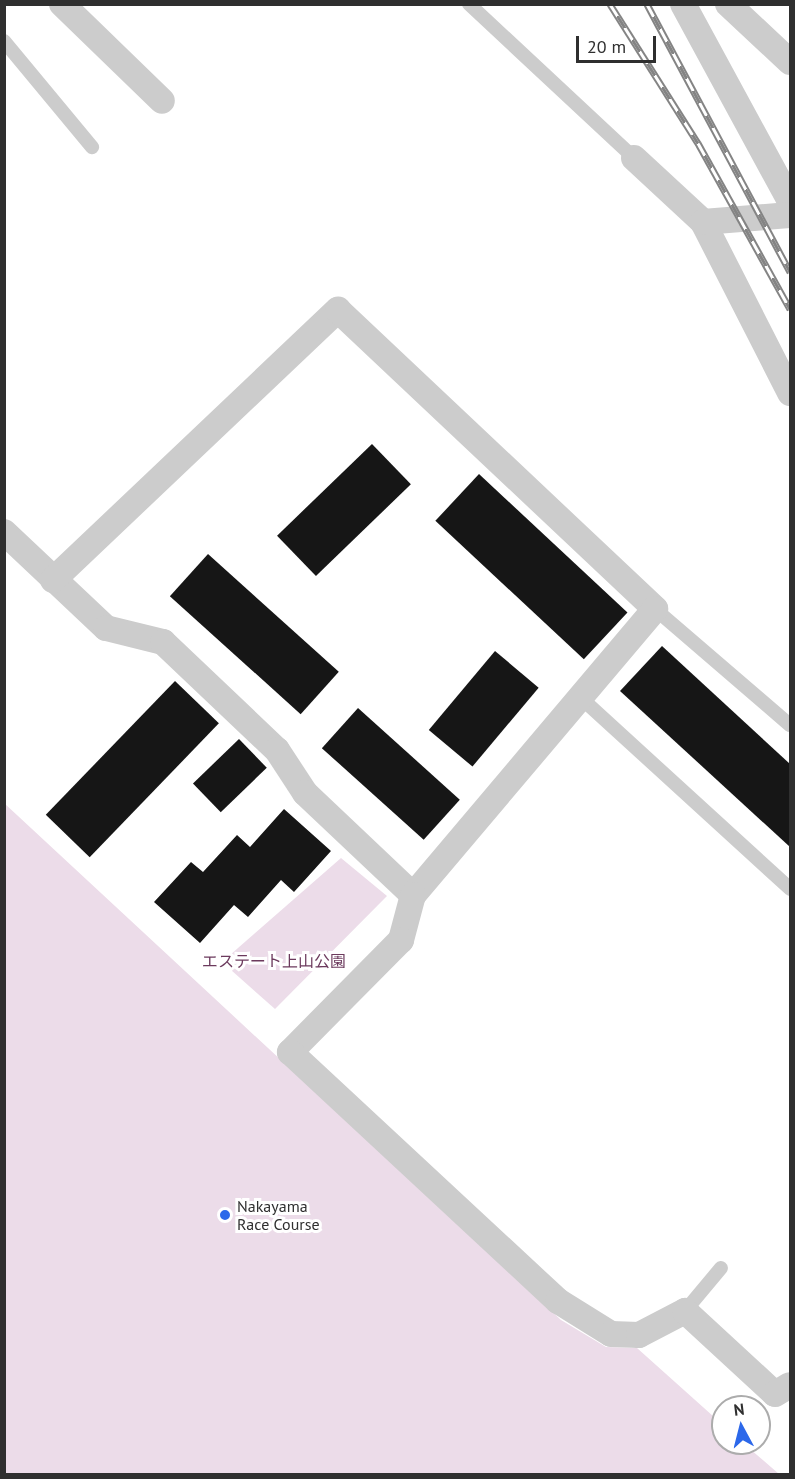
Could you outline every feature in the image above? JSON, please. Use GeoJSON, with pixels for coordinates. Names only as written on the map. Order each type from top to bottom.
{"type":"FeatureCollection","features":[{"type":"Feature","properties":{"kind":"street"},"geometry":{"type":"LineString","coordinates":[[62,4],[162,101]]}},
{"type":"Feature","properties":{"kind":"street"},"geometry":{"type":"LineString","coordinates":[[682,4],[788,210],[710,222]]}},
{"type":"Feature","properties":{"kind":"street"},"geometry":{"type":"LineString","coordinates":[[728,4],[790,62]]}},
{"type":"Feature","properties":{"kind":"street"},"geometry":{"type":"LineString","coordinates":[[634,158],[710,222],[790,393]]}},
{"type":"Feature","properties":{"kind":"street"},"geometry":{"type":"LineString","coordinates":[[53,580],[338,310],[655,609],[413,895],[401,940],[290,1052],[558,1301],[611,1334],[639,1335],[684,1311],[775,1394],[790,1385]]}},
{"type":"Feature","properties":{"kind":"street"},"geometry":{"type":"LineString","coordinates":[[4,532],[106,628],[163,642],[277,750],[305,793],[413,895]]}},
{"type":"Feature","properties":{"kind":"lane"},"geometry":{"type":"LineString","coordinates":[[469,4],[634,158]]}},
{"type":"Feature","properties":{"kind":"lane"},"geometry":{"type":"LineString","coordinates":[[4,41],[92,147]]}},
{"type":"Feature","properties":{"kind":"lane"},"geometry":{"type":"LineString","coordinates":[[655,609],[790,725]]}},
{"type":"Feature","properties":{"kind":"lane"},"geometry":{"type":"LineString","coordinates":[[580,697],[790,890]]}},
{"type":"Feature","properties":{"kind":"lane"},"geometry":{"type":"LineString","coordinates":[[684,1311],[721,1268]]}},
{"type":"Feature","properties":{"kind":"green space","name":"Nakayama Race Course"},"geometry":{"type":"Polygon","coordinates":[[[4,803],[561,1320],[606,1347],[637,1348],[711,1414],[711,1455],[757,1455],[779,1474],[5,1474],[4,803]]]}},
{"type":"Feature","properties":{"kind":"green space","name":"エステート上山公園"},"geometry":{"type":"Polygon","coordinates":[[[341,858],[387,896],[275,1009],[222,962],[341,858]]]}},
{"type":"Feature","properties":{"kind":"building"},"geometry":{"type":"Polygon","coordinates":[[[372,444],[411,484],[316,576],[277,536],[372,444]]]}},
{"type":"Feature","properties":{"kind":"building"},"geometry":{"type":"Polygon","coordinates":[[[479,474],[627,612],[584,659],[435,521],[479,474]]]}},
{"type":"Feature","properties":{"kind":"building"},"geometry":{"type":"Polygon","coordinates":[[[208,554],[339,672],[301,714],[170,596],[208,554]]]}},
{"type":"Feature","properties":{"kind":"building"},"geometry":{"type":"Polygon","coordinates":[[[662,646],[790,764],[790,847],[620,691],[662,646]]]}},
{"type":"Feature","properties":{"kind":"building"},"geometry":{"type":"Polygon","coordinates":[[[495,651],[539,688],[472,767],[429,730],[495,651]]]}},
{"type":"Feature","properties":{"kind":"building"},"geometry":{"type":"Polygon","coordinates":[[[175,681],[219,723],[90,857],[46,815],[175,681]]]}},
{"type":"Feature","properties":{"kind":"building"},"geometry":{"type":"Polygon","coordinates":[[[358,708],[460,800],[424,840],[322,748],[358,708]]]}},
{"type":"Feature","properties":{"kind":"building"},"geometry":{"type":"Polygon","coordinates":[[[239,739],[267,768],[221,812],[193,783],[239,739]]]}},
{"type":"Feature","properties":{"kind":"building"},"geometry":{"type":"Polygon","coordinates":[[[284,809],[331,851],[294,892],[281,880],[248,917],[234,905],[200,943],[154,902],[191,862],[203,872],[237,835],[250,847],[284,809]]]}},
{"type":"Feature","properties":{"kind":"railway"},"geometry":{"type":"LineString","coordinates":[[610,4],[698,143],[790,309]]}},
{"type":"Feature","properties":{"kind":"railway"},"geometry":{"type":"LineString","coordinates":[[647,4],[790,272]]}},
{"type":"Feature","properties":{"kind":"place","name":"Nakayama Race Course"},"geometry":{"type":"Point","coordinates":[225,1215]}}]}
